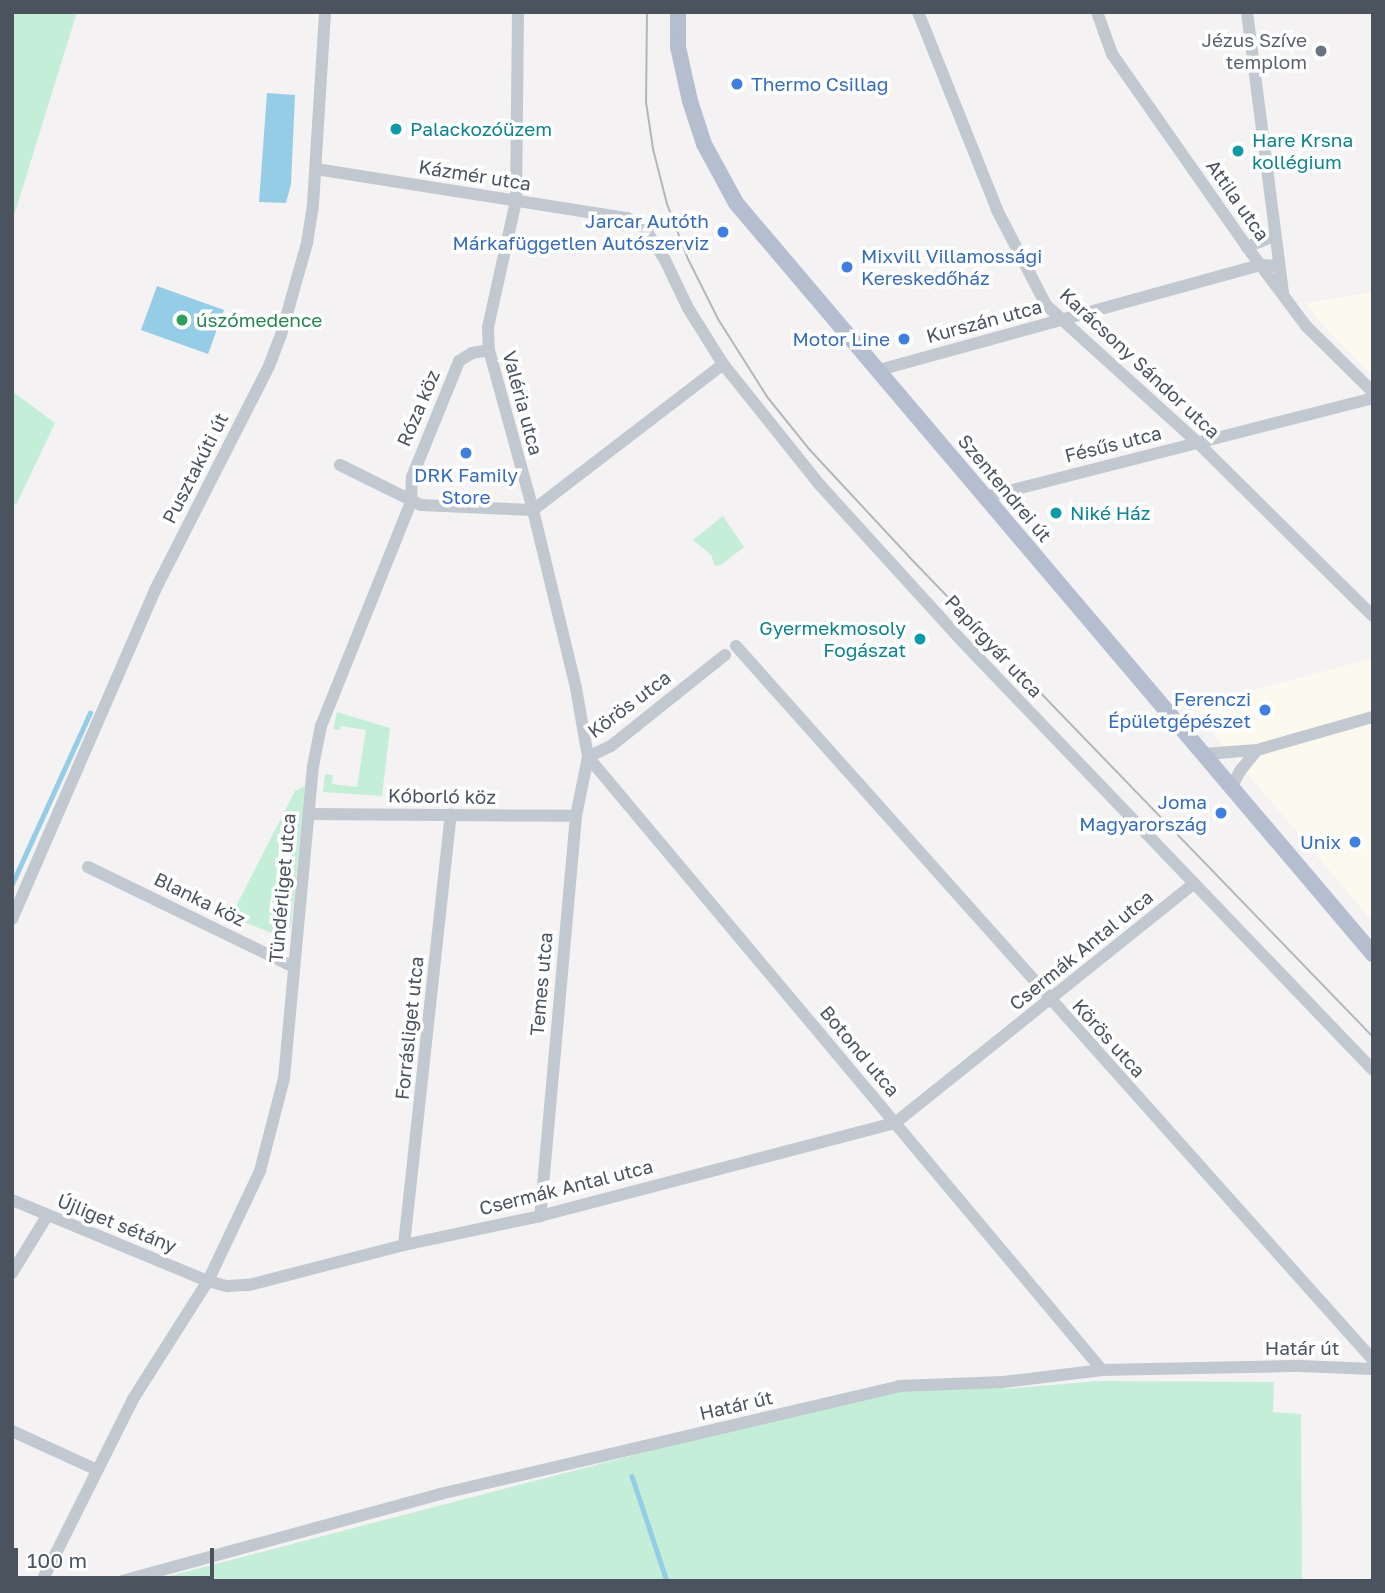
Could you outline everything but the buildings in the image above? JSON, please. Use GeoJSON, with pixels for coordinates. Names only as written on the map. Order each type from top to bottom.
{"type":"FeatureCollection","features":[{"type":"Feature","properties":{"kind":"main road","name":"Szentendrei út"},"geometry":{"type":"LineString","coordinates":[[678,12],[682,75],[704,144],[736,203],[1373,954]]}},
{"type":"Feature","properties":{"kind":"street","name":"Pusztakúti út"},"geometry":{"type":"LineString","coordinates":[[12,919],[155,590],[269,366],[290,308],[307,243],[316,169],[325,12]]}},
{"type":"Feature","properties":{"kind":"street","name":"Valéria utca"},"geometry":{"type":"LineString","coordinates":[[518,12],[516,201],[488,327],[489,350],[533,510],[574,679],[588,757]]}},
{"type":"Feature","properties":{"kind":"street","name":"Karácsony Sándor utca"},"geometry":{"type":"LineString","coordinates":[[918,12],[996,210],[1046,305],[1198,443],[1373,616]]}},
{"type":"Feature","properties":{"kind":"street","name":"Attila utca"},"geometry":{"type":"LineString","coordinates":[[1097,12],[1112,54],[1260,265],[1339,362],[1373,392]]}},
{"type":"Feature","properties":{"kind":"street"},"geometry":{"type":"LineString","coordinates":[[1247,12],[1284,297]]}},
{"type":"Feature","properties":{"kind":"street","name":"Kázmér utca"},"geometry":{"type":"LineString","coordinates":[[316,169],[628,218]]}},
{"type":"Feature","properties":{"kind":"street","name":"Papírgyár utca"},"geometry":{"type":"LineString","coordinates":[[628,218],[651,236],[688,308],[723,364],[870,541],[1193,884],[1373,1070]]}},
{"type":"Feature","properties":{"kind":"street"},"geometry":{"type":"LineString","coordinates":[[1247,247],[1274,236]]}},
{"type":"Feature","properties":{"kind":"street","name":"Kurszán utca"},"geometry":{"type":"LineString","coordinates":[[879,370],[1260,265]]}},
{"type":"Feature","properties":{"kind":"street"},"geometry":{"type":"LineString","coordinates":[[1260,265],[1278,267]]}},
{"type":"Feature","properties":{"kind":"street","name":"Róza köz"},"geometry":{"type":"LineString","coordinates":[[411,502],[415,466],[459,361],[472,353],[489,350]]}},
{"type":"Feature","properties":{"kind":"street"},"geometry":{"type":"LineString","coordinates":[[340,465],[411,502],[437,507],[533,510],[723,364]]}},
{"type":"Feature","properties":{"kind":"street","name":"Fésűs utca"},"geometry":{"type":"LineString","coordinates":[[985,497],[1373,398]]}},
{"type":"Feature","properties":{"kind":"street","name":"Tündérliget utca"},"geometry":{"type":"LineString","coordinates":[[208,1280],[260,1171],[284,1078],[316,747],[328,704],[411,502]]}},
{"type":"Feature","properties":{"kind":"street","name":"Körös utca"},"geometry":{"type":"LineString","coordinates":[[736,646],[1373,1360]]}},
{"type":"Feature","properties":{"kind":"street","name":"Körös utca"},"geometry":{"type":"LineString","coordinates":[[588,757],[611,746],[725,655]]}},
{"type":"Feature","properties":{"kind":"street"},"geometry":{"type":"LineString","coordinates":[[1204,754],[1257,750],[1373,717]]}},
{"type":"Feature","properties":{"kind":"street"},"geometry":{"type":"LineString","coordinates":[[1232,786],[1257,750]]}},
{"type":"Feature","properties":{"kind":"street","name":"Temes utca"},"geometry":{"type":"LineString","coordinates":[[540,1216],[576,816],[588,757]]}},
{"type":"Feature","properties":{"kind":"street","name":"Botond utca"},"geometry":{"type":"LineString","coordinates":[[588,757],[1102,1370]]}},
{"type":"Feature","properties":{"kind":"street","name":"Kóborló köz"},"geometry":{"type":"LineString","coordinates":[[309,814],[576,816]]}},
{"type":"Feature","properties":{"kind":"street","name":"Forrásliget utca"},"geometry":{"type":"LineString","coordinates":[[404,1245],[451,815]]}},
{"type":"Feature","properties":{"kind":"street","name":"Blanka köz"},"geometry":{"type":"LineString","coordinates":[[88,867],[294,967]]}},
{"type":"Feature","properties":{"kind":"street","name":"Csermák Antal utca"},"geometry":{"type":"LineString","coordinates":[[208,1280],[227,1286],[249,1285],[404,1245],[540,1216],[895,1123],[1193,884]]}},
{"type":"Feature","properties":{"kind":"street","name":"Újliget sétány"},"geometry":{"type":"LineString","coordinates":[[12,1200],[208,1280]]}},
{"type":"Feature","properties":{"kind":"street"},"geometry":{"type":"LineString","coordinates":[[12,1273],[47,1216]]}},
{"type":"Feature","properties":{"kind":"street"},"geometry":{"type":"LineString","coordinates":[[42,1581],[95,1469],[133,1399],[208,1280]]}},
{"type":"Feature","properties":{"kind":"street","name":"Határ út"},"geometry":{"type":"LineString","coordinates":[[122,1581],[440,1494],[899,1386],[1003,1382],[1102,1370],[1300,1366],[1373,1369]]}},
{"type":"Feature","properties":{"kind":"street"},"geometry":{"type":"LineString","coordinates":[[12,1432],[95,1469]]}},
{"type":"Feature","properties":{"kind":"shaded area"},"geometry":{"type":"Polygon","coordinates":[[[1373,292],[1373,376],[1331,334],[1305,303],[1373,292]]]}},
{"type":"Feature","properties":{"kind":"shaded area"},"geometry":{"type":"Polygon","coordinates":[[[1373,658],[1373,922],[1191,707],[1373,658]]]}},
{"type":"Feature","properties":{"kind":"green space"},"geometry":{"type":"Polygon","coordinates":[[[12,12],[77,12],[12,222],[12,12]]]}},
{"type":"Feature","properties":{"kind":"green space"},"geometry":{"type":"Polygon","coordinates":[[[12,391],[55,423],[16,505],[12,503],[12,391]]]}},
{"type":"Feature","properties":{"kind":"green space"},"geometry":{"type":"Polygon","coordinates":[[[723,516],[744,547],[721,565],[715,566],[711,555],[693,540],[723,516]]]}},
{"type":"Feature","properties":{"kind":"green space"},"geometry":{"type":"Polygon","coordinates":[[[337,712],[390,728],[382,796],[323,792],[325,774],[333,775],[332,784],[357,787],[366,730],[341,726],[340,730],[333,729],[337,712]]]}},
{"type":"Feature","properties":{"kind":"green space"},"geometry":{"type":"Polygon","coordinates":[[[305,786],[291,926],[288,931],[276,935],[234,918],[232,914],[295,791],[305,786]]]}},
{"type":"Feature","properties":{"kind":"green space"},"geometry":{"type":"Polygon","coordinates":[[[1098,1381],[1274,1382],[1273,1412],[1301,1414],[1302,1581],[150,1581],[899,1386],[1003,1382],[1004,1389],[1098,1381]]]}},
{"type":"Feature","properties":{"kind":"water"},"geometry":{"type":"Polygon","coordinates":[[[267,93],[295,95],[291,184],[286,203],[259,202],[267,93]]]}},
{"type":"Feature","properties":{"kind":"water","name":"úszómedence"},"geometry":{"type":"Polygon","coordinates":[[[157,286],[224,310],[208,354],[141,330],[157,286]]]}},
{"type":"Feature","properties":{"kind":"waterway"},"geometry":{"type":"LineString","coordinates":[[12,884],[90,713]]}},
{"type":"Feature","properties":{"kind":"waterway"},"geometry":{"type":"LineString","coordinates":[[632,1476],[667,1581]]}},
{"type":"Feature","properties":{"kind":"tram line"},"geometry":{"type":"LineString","coordinates":[[647,12],[646,102],[653,149],[667,204],[688,259],[718,319],[768,398],[809,449],[915,563],[1373,1037]]}},
{"type":"Feature","properties":{"kind":"place","name":"Jézus Szíve templom"},"geometry":{"type":"Point","coordinates":[1321,51]}},
{"type":"Feature","properties":{"kind":"place","name":"Thermo Csillag"},"geometry":{"type":"Point","coordinates":[737,84]}},
{"type":"Feature","properties":{"kind":"place","name":"Palackozóüzem"},"geometry":{"type":"Point","coordinates":[396,129]}},
{"type":"Feature","properties":{"kind":"place","name":"Hare Krsna kollégium"},"geometry":{"type":"Point","coordinates":[1238,151]}},
{"type":"Feature","properties":{"kind":"place","name":"Jarcar Autóth Márkafüggetlen Autószerviz"},"geometry":{"type":"Point","coordinates":[723,232]}},
{"type":"Feature","properties":{"kind":"place","name":"Mixvill Villamossági Kereskedőház"},"geometry":{"type":"Point","coordinates":[847,267]}},
{"type":"Feature","properties":{"kind":"place","name":"úszómedence"},"geometry":{"type":"Point","coordinates":[182,320]}},
{"type":"Feature","properties":{"kind":"place","name":"Motor Line"},"geometry":{"type":"Point","coordinates":[904,339]}},
{"type":"Feature","properties":{"kind":"place","name":"DRK Family Store"},"geometry":{"type":"Point","coordinates":[466,453]}},
{"type":"Feature","properties":{"kind":"place","name":"Niké Ház"},"geometry":{"type":"Point","coordinates":[1056,513]}},
{"type":"Feature","properties":{"kind":"place","name":"Gyermekmosoly Fogászat"},"geometry":{"type":"Point","coordinates":[920,639]}},
{"type":"Feature","properties":{"kind":"place","name":"Ferenczi Épületgépészet"},"geometry":{"type":"Point","coordinates":[1265,710]}},
{"type":"Feature","properties":{"kind":"place","name":"Joma Magyarország"},"geometry":{"type":"Point","coordinates":[1221,813]}},
{"type":"Feature","properties":{"kind":"place","name":"Unix"},"geometry":{"type":"Point","coordinates":[1355,842]}}]}
